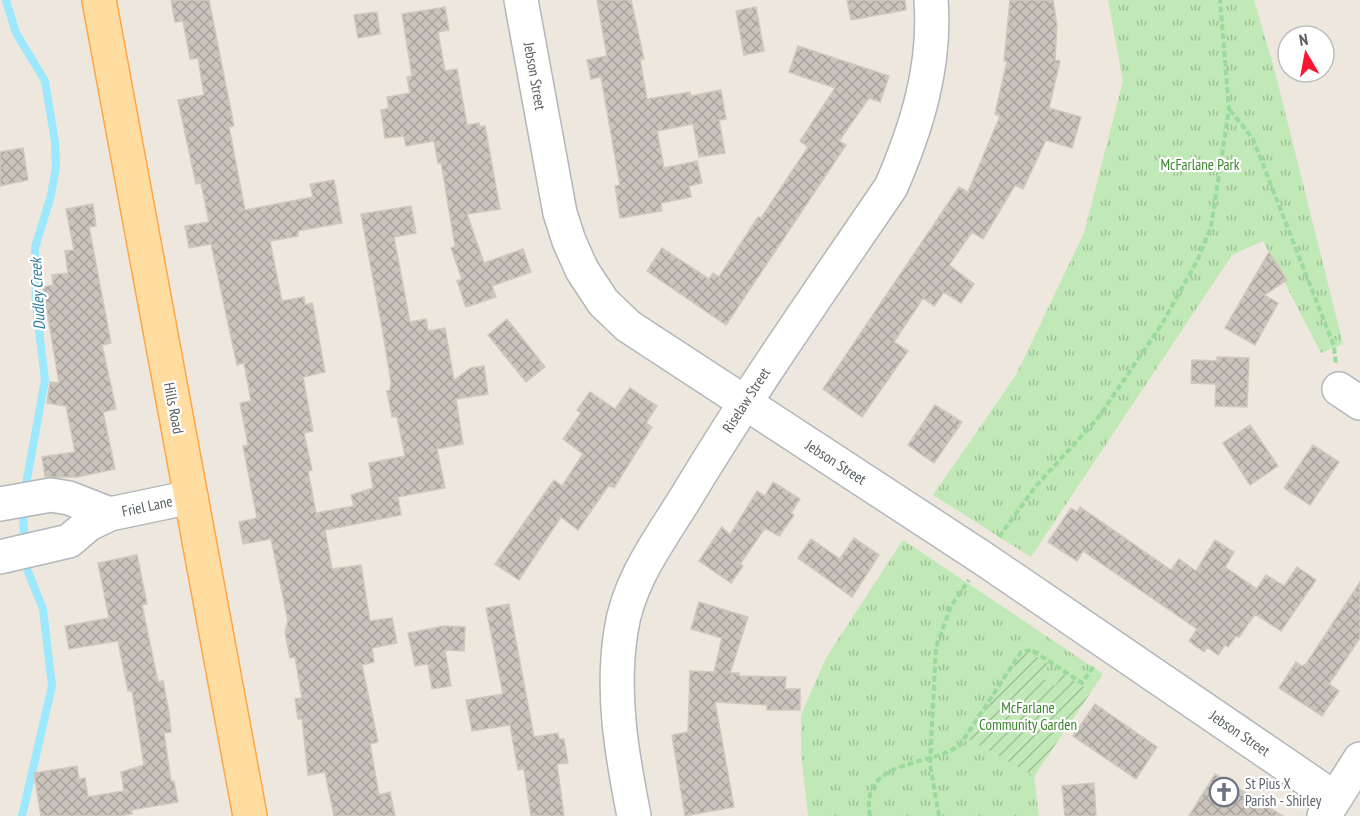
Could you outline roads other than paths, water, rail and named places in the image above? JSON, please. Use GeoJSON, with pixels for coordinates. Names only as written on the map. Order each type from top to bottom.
{"type":"FeatureCollection","features":[{"type":"Feature","properties":{"kind":"main road","name":"Hills Road"},"geometry":{"type":"LineString","coordinates":[[99,0],[250,816]]}},
{"type":"Feature","properties":{"kind":"street","name":"Jebson Street"},"geometry":{"type":"LineString","coordinates":[[521,0],[560,213],[582,270],[603,302],[628,326],[984,559],[1328,807]]}},
{"type":"Feature","properties":{"kind":"street","name":"Riselaw Street"},"geometry":{"type":"LineString","coordinates":[[634,816],[619,737],[617,675],[621,629],[635,582],[744,401],[891,187],[908,148],[921,107],[931,56],[931,0]]}},
{"type":"Feature","properties":{"kind":"street","name":"Friel Lane"},"geometry":{"type":"LineString","coordinates":[[0,504],[51,495],[69,498],[110,514],[191,497]]}},
{"type":"Feature","properties":{"kind":"street"},"geometry":{"type":"LineString","coordinates":[[0,557],[69,541],[89,524],[110,514]]}},
{"type":"Feature","properties":{"kind":"street"},"geometry":{"type":"LineString","coordinates":[[1328,807],[1360,759]]}},
{"type":"Feature","properties":{"kind":"waterway","name":"Dudley Creek"},"geometry":{"type":"LineString","coordinates":[[6,0],[16,33],[45,81],[55,142],[56,167],[51,195],[35,248],[36,305],[45,380],[25,490]]}},
{"type":"Feature","properties":{"kind":"waterway","name":"Dudley Creek"},"geometry":{"type":"LineString","coordinates":[[23,517],[25,543]]}},
{"type":"Feature","properties":{"kind":"waterway","name":"Dudley Creek"},"geometry":{"type":"LineString","coordinates":[[22,816],[52,686],[43,609],[27,569],[26,557]]}},
{"type":"Feature","properties":{"kind":"place","name":"St Pius X Parish - Shirley"},"geometry":{"type":"Point","coordinates":[1224,792]}},
{"type":"Feature","properties":{"kind":"park label","name":"McFarlane Park"},"geometry":{"type":"Point","coordinates":[1200,164]}},
{"type":"Feature","properties":{"kind":"park label","name":"McFarlane Community Garden"},"geometry":{"type":"Point","coordinates":[1028,716]}}]}
